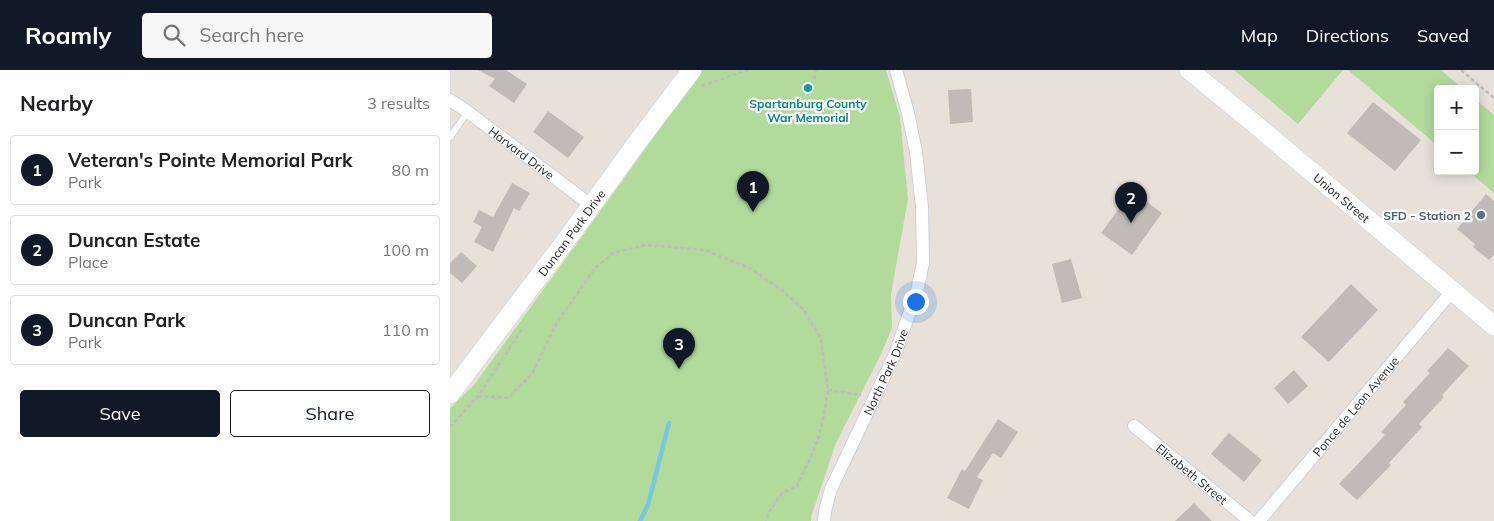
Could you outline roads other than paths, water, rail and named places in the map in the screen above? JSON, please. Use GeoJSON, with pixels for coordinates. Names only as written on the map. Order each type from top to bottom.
{"type":"FeatureCollection","features":[{"type":"Feature","properties":{"kind":"street","name":"Duncan Park Drive"},"geometry":{"type":"LineString","coordinates":[[450,394],[692,70]]}},
{"type":"Feature","properties":{"kind":"street","name":"North Park Drive"},"geometry":{"type":"LineString","coordinates":[[824,521],[832,489],[895,354],[917,292],[923,263],[922,207],[916,152],[896,70]]}},
{"type":"Feature","properties":{"kind":"street","name":"Union Street"},"geometry":{"type":"LineString","coordinates":[[1189,70],[1494,326]]}},
{"type":"Feature","properties":{"kind":"street","name":"Harvard Drive"},"geometry":{"type":"LineString","coordinates":[[450,100],[592,206]]}},
{"type":"Feature","properties":{"kind":"street","name":"Ponce de Leon Avenue"},"geometry":{"type":"LineString","coordinates":[[1258,521],[1453,290]]}},
{"type":"Feature","properties":{"kind":"street","name":"Elizabeth Street"},"geometry":{"type":"LineString","coordinates":[[1134,426],[1250,521]]}},
{"type":"Feature","properties":{"kind":"lane"},"geometry":{"type":"LineString","coordinates":[[450,137],[468,112]]}},
{"type":"Feature","properties":{"kind":"waterway"},"geometry":{"type":"LineString","coordinates":[[640,521],[648,505],[669,423]]}},
{"type":"Feature","properties":{"kind":"place","name":"Spartanburg County War Memorial"},"geometry":{"type":"Point","coordinates":[808,88]}},
{"type":"Feature","properties":{"kind":"place","name":"Veteran's Pointe Memorial Park"},"geometry":{"type":"Point","coordinates":[753,212]}},
{"type":"Feature","properties":{"kind":"place","name":"SFD - Station 2"},"geometry":{"type":"Point","coordinates":[1481,215]}},
{"type":"Feature","properties":{"kind":"place","name":"Duncan Estate"},"geometry":{"type":"Point","coordinates":[1131,223]}},
{"type":"Feature","properties":{"kind":"place","name":"Duncan Park"},"geometry":{"type":"Point","coordinates":[679,369]}}]}
